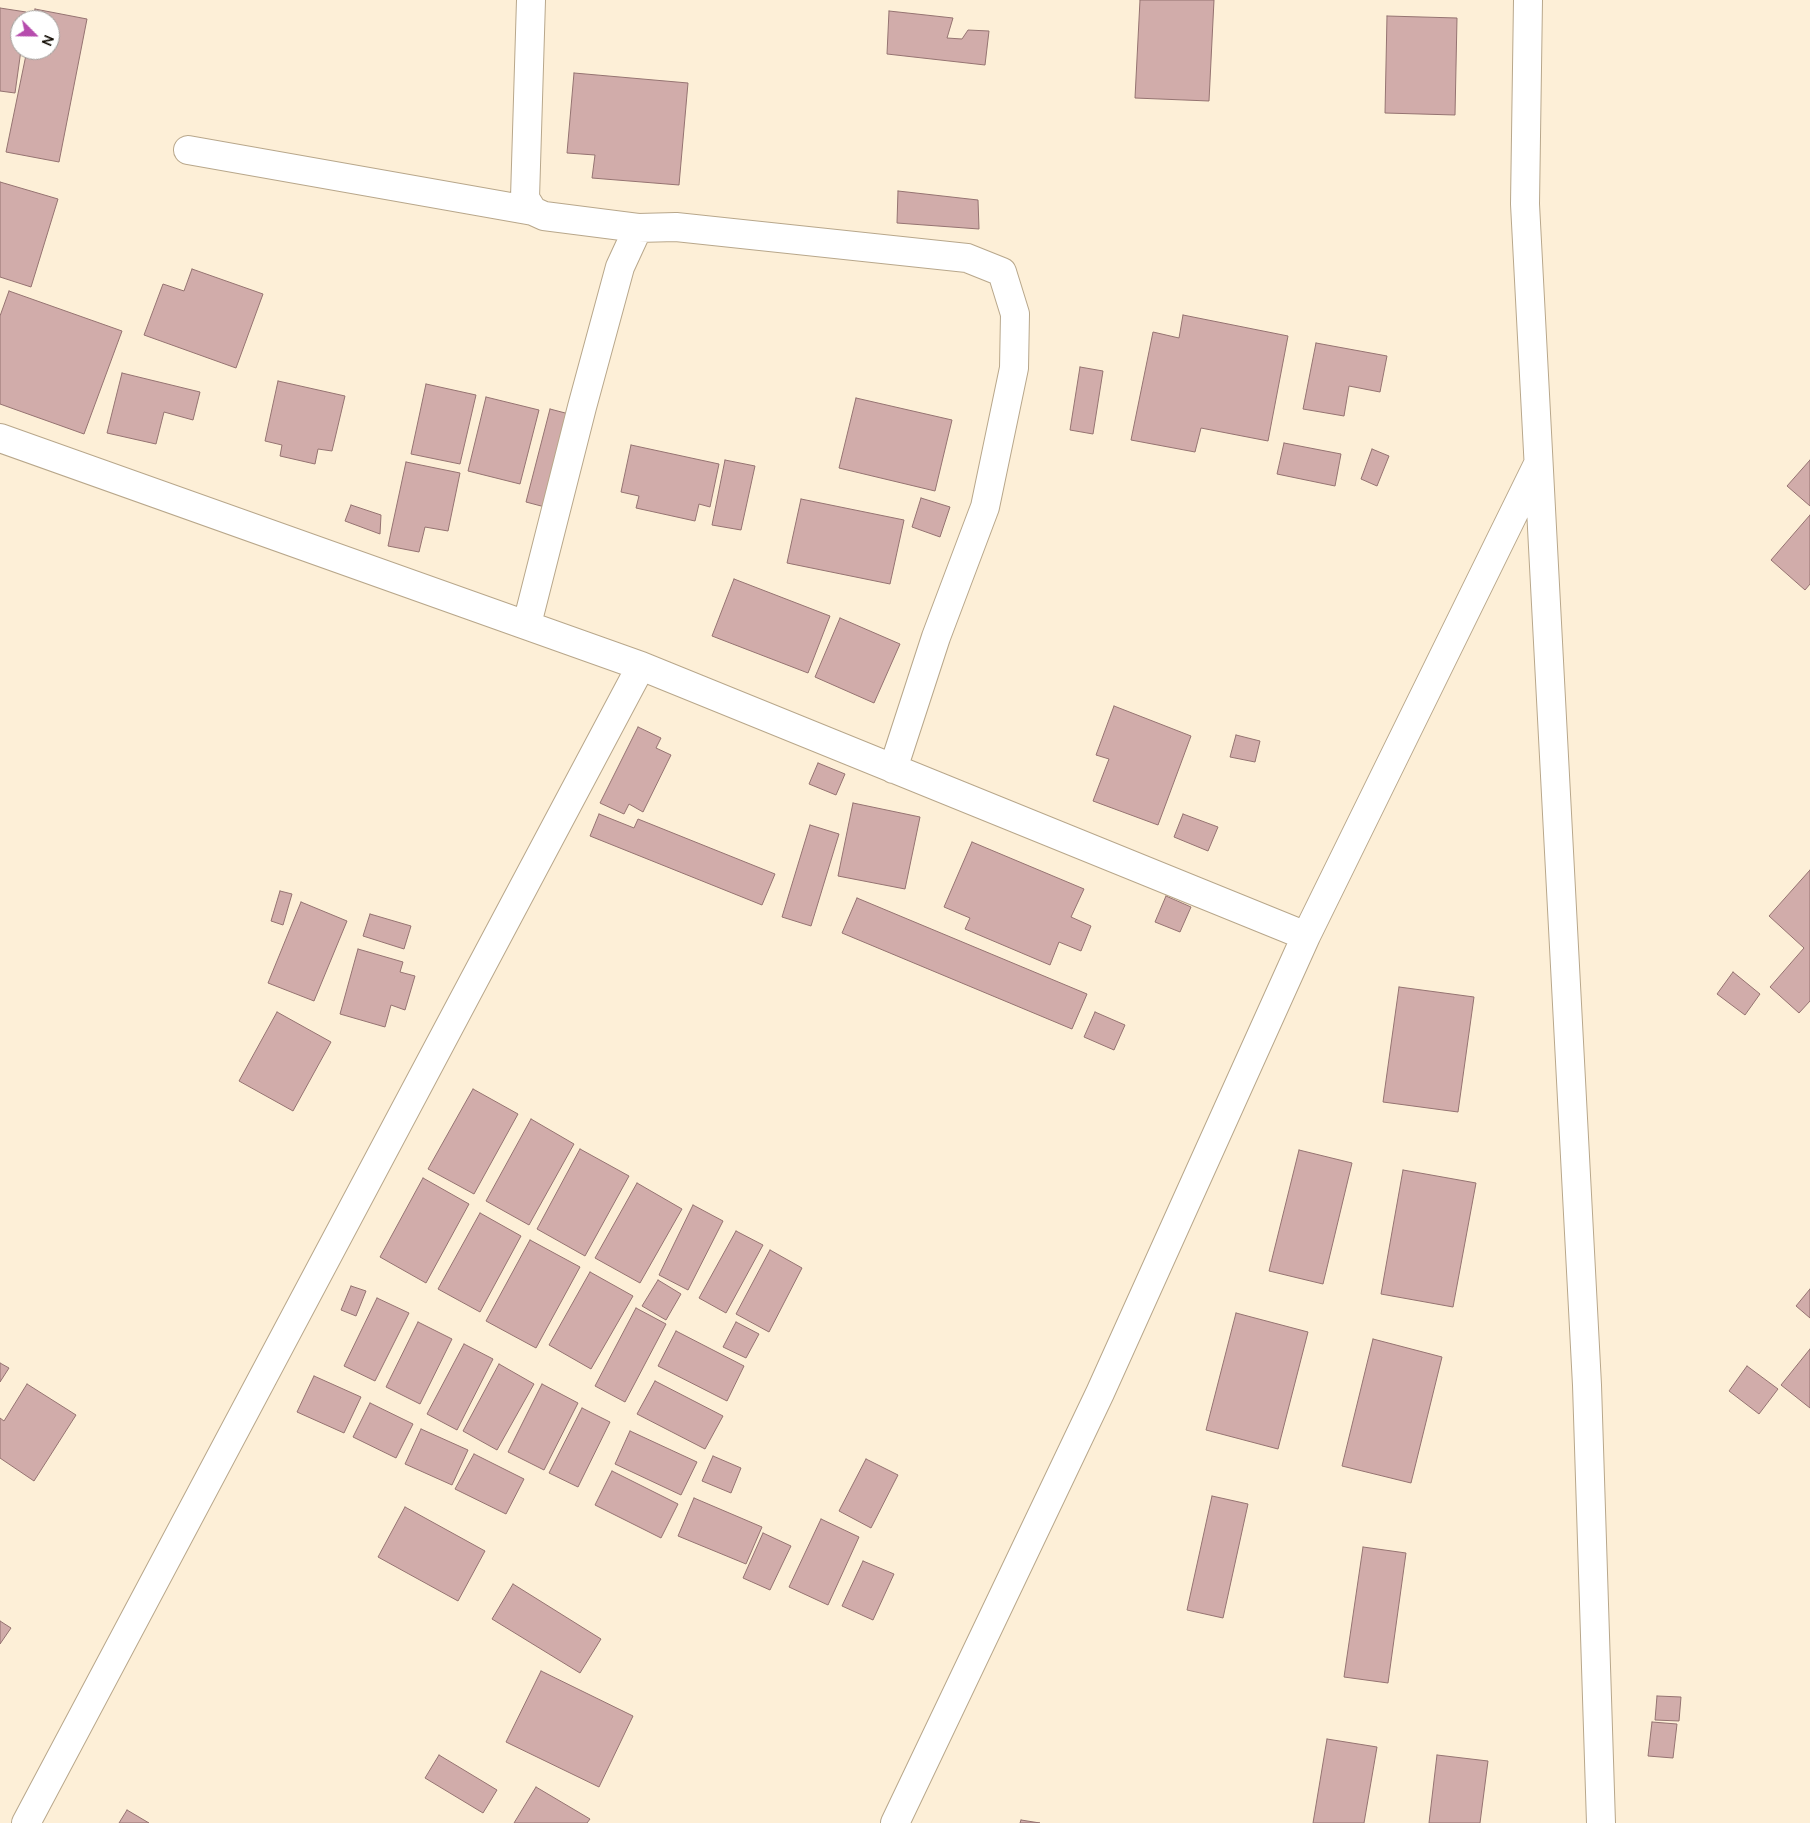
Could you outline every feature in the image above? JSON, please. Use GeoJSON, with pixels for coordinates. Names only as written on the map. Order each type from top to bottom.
{"type":"FeatureCollection","features":[{"type":"Feature","properties":{"kind":"street"},"geometry":{"type":"LineString","coordinates":[[531,0],[525,198],[533,211]]}},
{"type":"Feature","properties":{"kind":"street"},"geometry":{"type":"LineString","coordinates":[[1528,0],[1525,204],[1588,1385],[1601,1823]]}},
{"type":"Feature","properties":{"kind":"street"},"geometry":{"type":"LineString","coordinates":[[188,150],[533,211],[544,216],[638,228],[676,228],[967,258],[1002,272],[1015,314],[1014,368],[985,507],[936,637],[893,769]]}},
{"type":"Feature","properties":{"kind":"street"},"geometry":{"type":"LineString","coordinates":[[528,624],[620,267],[638,228]]}},
{"type":"Feature","properties":{"kind":"street"},"geometry":{"type":"LineString","coordinates":[[0,438],[528,624],[641,666],[1306,936]]}},
{"type":"Feature","properties":{"kind":"street"},"geometry":{"type":"LineString","coordinates":[[895,1823],[1100,1393],[1306,936],[1539,464]]}},
{"type":"Feature","properties":{"kind":"street"},"geometry":{"type":"LineString","coordinates":[[26,1823],[641,666]]}},
{"type":"Feature","properties":{"kind":"building"},"geometry":{"type":"Polygon","coordinates":[[[1140,0],[1214,0],[1209,101],[1135,98],[1140,0]]]}},
{"type":"Feature","properties":{"kind":"building"},"geometry":{"type":"Polygon","coordinates":[[[0,8],[13,10],[10,10],[10,60],[20,60],[15,93],[0,91],[0,8]]]}},
{"type":"Feature","properties":{"kind":"building"},"geometry":{"type":"Polygon","coordinates":[[[889,11],[953,18],[947,38],[962,39],[968,30],[989,31],[985,65],[887,54],[889,11]]]}},
{"type":"Feature","properties":{"kind":"building"},"geometry":{"type":"Polygon","coordinates":[[[60,14],[87,19],[59,162],[6,152],[25,60],[60,60],[60,14]]]}},
{"type":"Feature","properties":{"kind":"building"},"geometry":{"type":"Polygon","coordinates":[[[1387,16],[1457,18],[1455,115],[1385,113],[1387,16]]]}},
{"type":"Feature","properties":{"kind":"building"},"geometry":{"type":"Polygon","coordinates":[[[574,73],[688,83],[679,185],[592,178],[595,155],[567,153],[574,73]]]}},
{"type":"Feature","properties":{"kind":"building"},"geometry":{"type":"Polygon","coordinates":[[[0,182],[58,199],[31,287],[0,277],[0,182]]]}},
{"type":"Feature","properties":{"kind":"building"},"geometry":{"type":"Polygon","coordinates":[[[898,191],[978,200],[979,229],[897,223],[898,191]]]}},
{"type":"Feature","properties":{"kind":"building"},"geometry":{"type":"Polygon","coordinates":[[[192,269],[263,294],[236,368],[144,335],[163,284],[184,291],[192,269]]]}},
{"type":"Feature","properties":{"kind":"building"},"geometry":{"type":"Polygon","coordinates":[[[9,291],[122,331],[84,434],[0,404],[0,316],[9,291]]]}},
{"type":"Feature","properties":{"kind":"building"},"geometry":{"type":"Polygon","coordinates":[[[1183,315],[1288,336],[1268,441],[1201,428],[1195,452],[1131,440],[1153,332],[1179,338],[1183,315]]]}},
{"type":"Feature","properties":{"kind":"building"},"geometry":{"type":"Polygon","coordinates":[[[1316,343],[1387,356],[1380,392],[1349,386],[1344,416],[1303,409],[1316,343]]]}},
{"type":"Feature","properties":{"kind":"building"},"geometry":{"type":"Polygon","coordinates":[[[1080,367],[1103,371],[1093,434],[1070,430],[1080,367]]]}},
{"type":"Feature","properties":{"kind":"building"},"geometry":{"type":"Polygon","coordinates":[[[122,373],[200,392],[193,420],[164,412],[156,444],[107,433],[122,373]]]}},
{"type":"Feature","properties":{"kind":"building"},"geometry":{"type":"Polygon","coordinates":[[[278,381],[345,396],[332,451],[318,449],[315,464],[280,456],[282,445],[265,441],[278,381]]]}},
{"type":"Feature","properties":{"kind":"building"},"geometry":{"type":"Polygon","coordinates":[[[426,384],[476,395],[460,464],[411,454],[426,384]]]}},
{"type":"Feature","properties":{"kind":"building"},"geometry":{"type":"Polygon","coordinates":[[[486,397],[539,410],[520,484],[468,471],[486,397]]]}},
{"type":"Feature","properties":{"kind":"building"},"geometry":{"type":"Polygon","coordinates":[[[856,398],[952,420],[935,491],[839,468],[856,398]]]}},
{"type":"Feature","properties":{"kind":"building"},"geometry":{"type":"Polygon","coordinates":[[[550,409],[569,414],[545,507],[526,502],[550,409]]]}},
{"type":"Feature","properties":{"kind":"building"},"geometry":{"type":"Polygon","coordinates":[[[1284,443],[1341,454],[1335,486],[1277,474],[1284,443]]]}},
{"type":"Feature","properties":{"kind":"building"},"geometry":{"type":"Polygon","coordinates":[[[631,445],[719,464],[710,507],[699,504],[695,521],[636,508],[639,496],[621,492],[631,445]]]}},
{"type":"Feature","properties":{"kind":"building"},"geometry":{"type":"Polygon","coordinates":[[[1372,449],[1389,456],[1377,486],[1361,479],[1372,449]]]}},
{"type":"Feature","properties":{"kind":"building"},"geometry":{"type":"Polygon","coordinates":[[[725,460],[755,466],[741,530],[712,525],[725,460]]]}},
{"type":"Feature","properties":{"kind":"building"},"geometry":{"type":"Polygon","coordinates":[[[1810,460],[1810,506],[1787,486],[1810,460]]]}},
{"type":"Feature","properties":{"kind":"building"},"geometry":{"type":"Polygon","coordinates":[[[406,462],[460,473],[448,531],[425,527],[419,552],[388,546],[406,462]]]}},
{"type":"Feature","properties":{"kind":"building"},"geometry":{"type":"Polygon","coordinates":[[[921,498],[950,507],[940,537],[912,527],[921,498]]]}},
{"type":"Feature","properties":{"kind":"building"},"geometry":{"type":"Polygon","coordinates":[[[801,499],[904,520],[890,584],[787,563],[801,499]]]}},
{"type":"Feature","properties":{"kind":"building"},"geometry":{"type":"Polygon","coordinates":[[[351,505],[381,515],[380,534],[345,521],[351,505]]]}},
{"type":"Feature","properties":{"kind":"building"},"geometry":{"type":"Polygon","coordinates":[[[1810,515],[1810,584],[1805,590],[1771,560],[1810,515]]]}},
{"type":"Feature","properties":{"kind":"building"},"geometry":{"type":"Polygon","coordinates":[[[734,579],[830,616],[808,673],[712,636],[734,579]]]}},
{"type":"Feature","properties":{"kind":"building"},"geometry":{"type":"Polygon","coordinates":[[[840,618],[900,644],[874,703],[815,677],[840,618]]]}},
{"type":"Feature","properties":{"kind":"building"},"geometry":{"type":"Polygon","coordinates":[[[1114,706],[1191,736],[1158,825],[1093,801],[1109,759],[1096,755],[1114,706]]]}},
{"type":"Feature","properties":{"kind":"building"},"geometry":{"type":"Polygon","coordinates":[[[638,727],[661,738],[656,748],[671,755],[643,812],[629,804],[624,814],[600,803],[638,727]]]}},
{"type":"Feature","properties":{"kind":"building"},"geometry":{"type":"Polygon","coordinates":[[[1236,735],[1260,741],[1255,762],[1230,757],[1236,735]]]}},
{"type":"Feature","properties":{"kind":"building"},"geometry":{"type":"Polygon","coordinates":[[[818,763],[845,774],[836,795],[809,784],[818,763]]]}},
{"type":"Feature","properties":{"kind":"building"},"geometry":{"type":"Polygon","coordinates":[[[853,803],[920,817],[905,889],[838,876],[853,803]]]}},
{"type":"Feature","properties":{"kind":"building"},"geometry":{"type":"Polygon","coordinates":[[[599,814],[634,828],[638,819],[775,874],[762,905],[590,836],[599,814]]]}},
{"type":"Feature","properties":{"kind":"building"},"geometry":{"type":"Polygon","coordinates":[[[1183,814],[1218,827],[1208,851],[1174,837],[1183,814]]]}},
{"type":"Feature","properties":{"kind":"building"},"geometry":{"type":"Polygon","coordinates":[[[810,825],[839,834],[811,926],[782,917],[810,825]]]}},
{"type":"Feature","properties":{"kind":"building"},"geometry":{"type":"Polygon","coordinates":[[[972,842],[1084,889],[1071,917],[1091,926],[1081,951],[1059,942],[1050,965],[965,929],[970,918],[944,907],[972,842]]]}},
{"type":"Feature","properties":{"kind":"building"},"geometry":{"type":"Polygon","coordinates":[[[1810,870],[1810,1001],[1799,1013],[1770,987],[1804,948],[1769,916],[1810,870]]]}},
{"type":"Feature","properties":{"kind":"building"},"geometry":{"type":"Polygon","coordinates":[[[280,891],[292,894],[283,925],[271,921],[280,891]]]}},
{"type":"Feature","properties":{"kind":"building"},"geometry":{"type":"Polygon","coordinates":[[[1166,896],[1191,907],[1180,932],[1155,922],[1166,896]]]}},
{"type":"Feature","properties":{"kind":"building"},"geometry":{"type":"Polygon","coordinates":[[[857,898],[1087,994],[1072,1029],[842,933],[857,898]]]}},
{"type":"Feature","properties":{"kind":"building"},"geometry":{"type":"Polygon","coordinates":[[[301,902],[347,921],[314,1001],[268,983],[301,902]]]}},
{"type":"Feature","properties":{"kind":"building"},"geometry":{"type":"Polygon","coordinates":[[[370,914],[411,926],[404,949],[363,936],[370,914]]]}},
{"type":"Feature","properties":{"kind":"building"},"geometry":{"type":"Polygon","coordinates":[[[358,949],[403,962],[400,972],[415,976],[405,1010],[391,1005],[385,1027],[340,1014],[358,949]]]}},
{"type":"Feature","properties":{"kind":"building"},"geometry":{"type":"Polygon","coordinates":[[[1733,972],[1760,994],[1745,1015],[1717,994],[1733,972]]]}},
{"type":"Feature","properties":{"kind":"building"},"geometry":{"type":"Polygon","coordinates":[[[1399,987],[1474,997],[1458,1112],[1383,1102],[1399,987]]]}},
{"type":"Feature","properties":{"kind":"building"},"geometry":{"type":"Polygon","coordinates":[[[277,1012],[331,1042],[293,1111],[239,1081],[277,1012]]]}},
{"type":"Feature","properties":{"kind":"building"},"geometry":{"type":"Polygon","coordinates":[[[1095,1012],[1125,1025],[1114,1050],[1084,1037],[1095,1012]]]}},
{"type":"Feature","properties":{"kind":"building"},"geometry":{"type":"Polygon","coordinates":[[[473,1089],[518,1114],[474,1194],[428,1169],[473,1089]]]}},
{"type":"Feature","properties":{"kind":"building"},"geometry":{"type":"Polygon","coordinates":[[[531,1119],[574,1144],[529,1225],[486,1201],[531,1119]]]}},
{"type":"Feature","properties":{"kind":"building"},"geometry":{"type":"Polygon","coordinates":[[[580,1149],[629,1176],[585,1256],[537,1229],[580,1149]]]}},
{"type":"Feature","properties":{"kind":"building"},"geometry":{"type":"Polygon","coordinates":[[[1299,1150],[1352,1163],[1323,1284],[1269,1271],[1299,1150]]]}},
{"type":"Feature","properties":{"kind":"building"},"geometry":{"type":"Polygon","coordinates":[[[1403,1170],[1476,1183],[1453,1307],[1381,1294],[1403,1170]]]}},
{"type":"Feature","properties":{"kind":"building"},"geometry":{"type":"Polygon","coordinates":[[[423,1178],[469,1204],[426,1283],[380,1257],[423,1178]]]}},
{"type":"Feature","properties":{"kind":"building"},"geometry":{"type":"Polygon","coordinates":[[[637,1183],[682,1209],[640,1283],[595,1258],[637,1183]]]}},
{"type":"Feature","properties":{"kind":"building"},"geometry":{"type":"Polygon","coordinates":[[[693,1205],[723,1221],[688,1290],[659,1275],[693,1205]]]}},
{"type":"Feature","properties":{"kind":"building"},"geometry":{"type":"Polygon","coordinates":[[[480,1213],[521,1236],[480,1312],[438,1289],[480,1213]]]}},
{"type":"Feature","properties":{"kind":"building"},"geometry":{"type":"Polygon","coordinates":[[[736,1231],[763,1245],[726,1313],[699,1298],[736,1231]]]}},
{"type":"Feature","properties":{"kind":"building"},"geometry":{"type":"Polygon","coordinates":[[[530,1240],[580,1267],[536,1348],[486,1321],[530,1240]]]}},
{"type":"Feature","properties":{"kind":"building"},"geometry":{"type":"Polygon","coordinates":[[[770,1250],[802,1268],[769,1332],[736,1314],[770,1250]]]}},
{"type":"Feature","properties":{"kind":"building"},"geometry":{"type":"Polygon","coordinates":[[[590,1272],[633,1296],[591,1369],[549,1345],[590,1272]]]}},
{"type":"Feature","properties":{"kind":"building"},"geometry":{"type":"Polygon","coordinates":[[[658,1280],[681,1294],[666,1320],[642,1306],[658,1280]]]}},
{"type":"Feature","properties":{"kind":"building"},"geometry":{"type":"Polygon","coordinates":[[[351,1286],[366,1291],[356,1316],[341,1310],[351,1286]]]}},
{"type":"Feature","properties":{"kind":"building"},"geometry":{"type":"Polygon","coordinates":[[[1810,1289],[1810,1318],[1796,1306],[1810,1289]]]}},
{"type":"Feature","properties":{"kind":"building"},"geometry":{"type":"Polygon","coordinates":[[[377,1298],[409,1313],[375,1381],[344,1366],[377,1298]]]}},
{"type":"Feature","properties":{"kind":"building"},"geometry":{"type":"Polygon","coordinates":[[[636,1308],[666,1324],[625,1402],[595,1386],[636,1308]]]}},
{"type":"Feature","properties":{"kind":"building"},"geometry":{"type":"Polygon","coordinates":[[[1236,1313],[1308,1332],[1278,1449],[1206,1430],[1236,1313]]]}},
{"type":"Feature","properties":{"kind":"building"},"geometry":{"type":"Polygon","coordinates":[[[418,1322],[452,1339],[420,1404],[386,1387],[418,1322]]]}},
{"type":"Feature","properties":{"kind":"building"},"geometry":{"type":"Polygon","coordinates":[[[736,1322],[759,1334],[746,1358],[723,1347],[736,1322]]]}},
{"type":"Feature","properties":{"kind":"building"},"geometry":{"type":"Polygon","coordinates":[[[676,1331],[744,1366],[727,1401],[658,1366],[676,1331]]]}},
{"type":"Feature","properties":{"kind":"building"},"geometry":{"type":"Polygon","coordinates":[[[1373,1339],[1442,1357],[1411,1483],[1342,1466],[1373,1339]]]}},
{"type":"Feature","properties":{"kind":"building"},"geometry":{"type":"Polygon","coordinates":[[[464,1344],[493,1359],[457,1430],[427,1414],[464,1344]]]}},
{"type":"Feature","properties":{"kind":"building"},"geometry":{"type":"Polygon","coordinates":[[[1810,1349],[1810,1408],[1781,1385],[1810,1349]]]}},
{"type":"Feature","properties":{"kind":"building"},"geometry":{"type":"Polygon","coordinates":[[[0,1363],[9,1368],[0,1382],[0,1363]]]}},
{"type":"Feature","properties":{"kind":"building"},"geometry":{"type":"Polygon","coordinates":[[[499,1364],[534,1384],[497,1450],[463,1431],[499,1364]]]}},
{"type":"Feature","properties":{"kind":"building"},"geometry":{"type":"Polygon","coordinates":[[[1747,1366],[1778,1389],[1759,1414],[1729,1391],[1747,1366]]]}},
{"type":"Feature","properties":{"kind":"building"},"geometry":{"type":"Polygon","coordinates":[[[314,1376],[361,1397],[344,1433],[297,1412],[314,1376]]]}},
{"type":"Feature","properties":{"kind":"building"},"geometry":{"type":"Polygon","coordinates":[[[655,1381],[723,1416],[705,1449],[637,1414],[655,1381]]]}},
{"type":"Feature","properties":{"kind":"building"},"geometry":{"type":"Polygon","coordinates":[[[27,1384],[76,1415],[34,1481],[0,1458],[0,1418],[4,1421],[27,1384]]]}},
{"type":"Feature","properties":{"kind":"building"},"geometry":{"type":"Polygon","coordinates":[[[542,1384],[578,1403],[544,1470],[508,1452],[542,1384]]]}},
{"type":"Feature","properties":{"kind":"building"},"geometry":{"type":"Polygon","coordinates":[[[370,1403],[413,1424],[396,1458],[353,1437],[370,1403]]]}},
{"type":"Feature","properties":{"kind":"building"},"geometry":{"type":"Polygon","coordinates":[[[582,1408],[610,1422],[578,1487],[549,1473],[582,1408]]]}},
{"type":"Feature","properties":{"kind":"building"},"geometry":{"type":"Polygon","coordinates":[[[421,1429],[468,1450],[452,1485],[405,1464],[421,1429]]]}},
{"type":"Feature","properties":{"kind":"building"},"geometry":{"type":"Polygon","coordinates":[[[630,1431],[697,1462],[681,1495],[615,1464],[630,1431]]]}},
{"type":"Feature","properties":{"kind":"building"},"geometry":{"type":"Polygon","coordinates":[[[474,1454],[524,1479],[506,1514],[455,1489],[474,1454]]]}},
{"type":"Feature","properties":{"kind":"building"},"geometry":{"type":"Polygon","coordinates":[[[713,1456],[741,1468],[731,1493],[702,1481],[713,1456]]]}},
{"type":"Feature","properties":{"kind":"building"},"geometry":{"type":"Polygon","coordinates":[[[866,1459],[898,1475],[871,1528],[839,1511],[866,1459]]]}},
{"type":"Feature","properties":{"kind":"building"},"geometry":{"type":"Polygon","coordinates":[[[612,1471],[678,1504],[661,1538],[595,1505],[612,1471]]]}},
{"type":"Feature","properties":{"kind":"building"},"geometry":{"type":"Polygon","coordinates":[[[1212,1496],[1248,1504],[1223,1618],[1187,1610],[1212,1496]]]}},
{"type":"Feature","properties":{"kind":"building"},"geometry":{"type":"Polygon","coordinates":[[[694,1498],[762,1527],[746,1564],[678,1536],[694,1498]]]}},
{"type":"Feature","properties":{"kind":"building"},"geometry":{"type":"Polygon","coordinates":[[[405,1507],[485,1551],[458,1601],[378,1557],[405,1507]]]}},
{"type":"Feature","properties":{"kind":"building"},"geometry":{"type":"Polygon","coordinates":[[[821,1519],[859,1537],[828,1605],[789,1587],[821,1519]]]}},
{"type":"Feature","properties":{"kind":"building"},"geometry":{"type":"Polygon","coordinates":[[[763,1533],[791,1546],[770,1590],[743,1578],[763,1533]]]}},
{"type":"Feature","properties":{"kind":"building"},"geometry":{"type":"Polygon","coordinates":[[[1363,1547],[1406,1553],[1388,1683],[1344,1677],[1363,1547]]]}},
{"type":"Feature","properties":{"kind":"building"},"geometry":{"type":"Polygon","coordinates":[[[863,1561],[894,1574],[873,1620],[842,1606],[863,1561]]]}},
{"type":"Feature","properties":{"kind":"building"},"geometry":{"type":"Polygon","coordinates":[[[513,1584],[601,1639],[580,1673],[492,1619],[513,1584]]]}},
{"type":"Feature","properties":{"kind":"building"},"geometry":{"type":"Polygon","coordinates":[[[0,1621],[11,1628],[0,1644],[0,1621]]]}},
{"type":"Feature","properties":{"kind":"building"},"geometry":{"type":"Polygon","coordinates":[[[541,1671],[633,1716],[599,1787],[506,1742],[541,1671]]]}},
{"type":"Feature","properties":{"kind":"building"},"geometry":{"type":"Polygon","coordinates":[[[1657,1696],[1681,1697],[1679,1721],[1655,1720],[1657,1696]]]}},
{"type":"Feature","properties":{"kind":"building"},"geometry":{"type":"Polygon","coordinates":[[[1652,1722],[1677,1724],[1673,1758],[1648,1756],[1652,1722]]]}},
{"type":"Feature","properties":{"kind":"building"},"geometry":{"type":"Polygon","coordinates":[[[1327,1739],[1377,1747],[1364,1823],[1313,1823],[1327,1739]]]}},
{"type":"Feature","properties":{"kind":"building"},"geometry":{"type":"Polygon","coordinates":[[[439,1755],[497,1790],[483,1813],[425,1778],[439,1755]]]}},
{"type":"Feature","properties":{"kind":"building"},"geometry":{"type":"Polygon","coordinates":[[[1437,1755],[1488,1761],[1480,1823],[1429,1823],[1437,1755]]]}},
{"type":"Feature","properties":{"kind":"building"},"geometry":{"type":"Polygon","coordinates":[[[536,1787],[590,1819],[587,1823],[514,1823],[536,1787]]]}},
{"type":"Feature","properties":{"kind":"building"},"geometry":{"type":"Polygon","coordinates":[[[127,1810],[149,1823],[119,1823],[127,1810]]]}},
{"type":"Feature","properties":{"kind":"building"},"geometry":{"type":"Polygon","coordinates":[[[1021,1820],[1040,1823],[1020,1823],[1021,1820]]]}}]}
